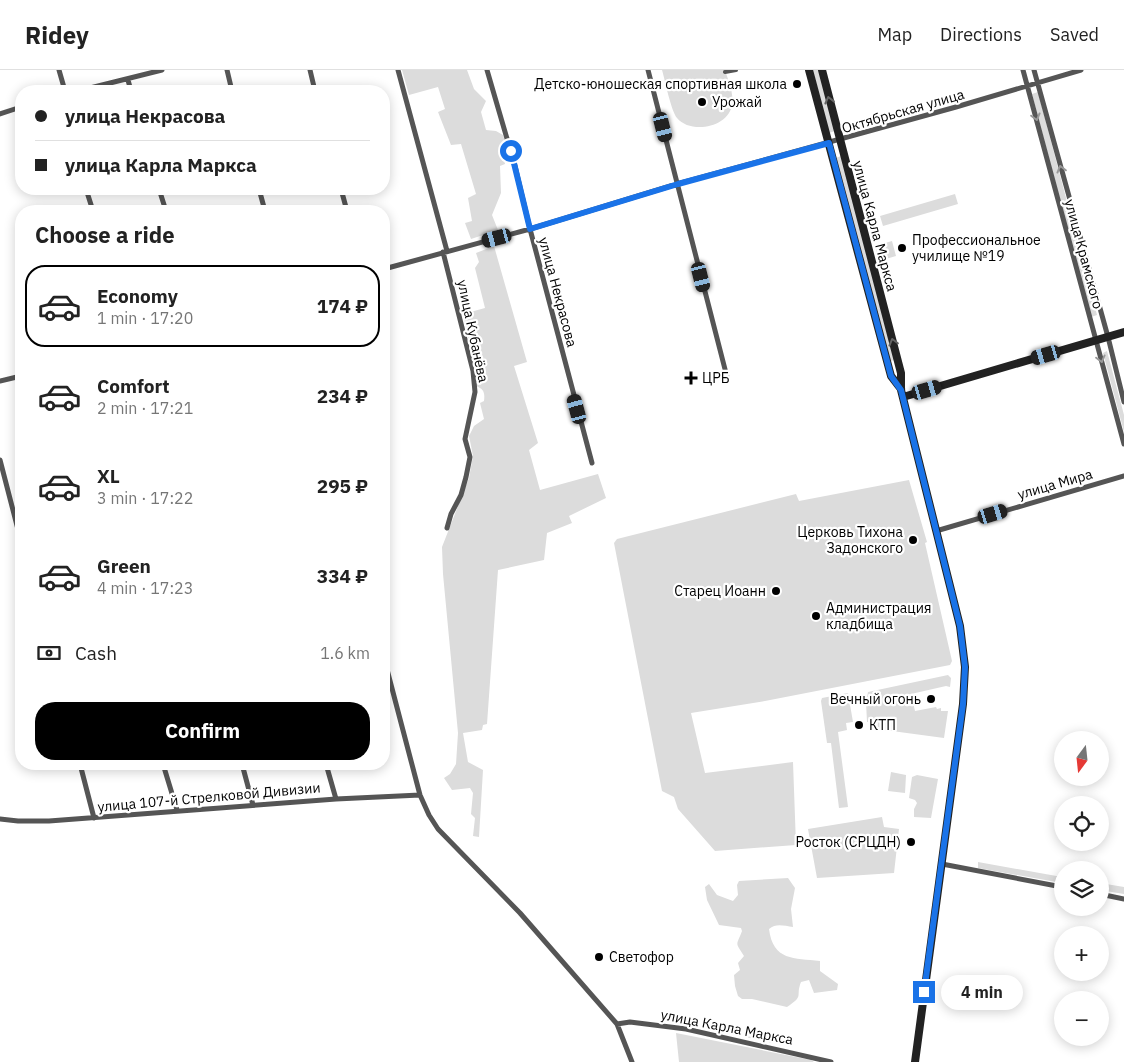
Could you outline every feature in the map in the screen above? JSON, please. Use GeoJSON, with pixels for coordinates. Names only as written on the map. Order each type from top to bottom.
{"type":"FeatureCollection","features":[{"type":"Feature","properties":{"kind":"main road","name":"улица Карла Маркса"},"geometry":{"type":"LineString","coordinates":[[809,70],[891,376],[902,394]]}},
{"type":"Feature","properties":{"kind":"main road","name":"улица Карла Маркса"},"geometry":{"type":"LineString","coordinates":[[822,70],[901,373],[902,394],[960,626],[965,667],[963,704],[915,1062]]}},
{"type":"Feature","properties":{"kind":"main road"},"geometry":{"type":"LineString","coordinates":[[902,394],[1124,332]]}},
{"type":"Feature","properties":{"kind":"street"},"geometry":{"type":"LineString","coordinates":[[59,70],[63,85]]}},
{"type":"Feature","properties":{"kind":"street"},"geometry":{"type":"LineString","coordinates":[[105,85],[162,70]]}},
{"type":"Feature","properties":{"kind":"street"},"geometry":{"type":"LineString","coordinates":[[227,70],[231,85]]}},
{"type":"Feature","properties":{"kind":"street"},"geometry":{"type":"LineString","coordinates":[[310,70],[314,85]]}},
{"type":"Feature","properties":{"kind":"street","name":"улица Кубанёва"},"geometry":{"type":"LineString","coordinates":[[398,70],[445,252],[473,371],[475,392],[465,439],[470,458],[466,477],[447,528]]}},
{"type":"Feature","properties":{"kind":"street","name":"улица Некрасова"},"geometry":{"type":"LineString","coordinates":[[487,70],[516,166],[530,229],[592,463]]}},
{"type":"Feature","properties":{"kind":"street"},"geometry":{"type":"LineString","coordinates":[[648,70],[727,377]]}},
{"type":"Feature","properties":{"kind":"street"},"geometry":{"type":"LineString","coordinates":[[726,72],[736,70]]}},
{"type":"Feature","properties":{"kind":"street","name":"улица Крамского"},"geometry":{"type":"LineString","coordinates":[[1023,70],[1124,444]]}},
{"type":"Feature","properties":{"kind":"street","name":"улица Крамского"},"geometry":{"type":"LineString","coordinates":[[1034,70],[1108,337],[1124,402]]}},
{"type":"Feature","properties":{"kind":"street","name":"Октябрьская улица"},"geometry":{"type":"LineString","coordinates":[[390,267],[530,229],[678,184],[840,140],[1081,70]]}},
{"type":"Feature","properties":{"kind":"street"},"geometry":{"type":"LineString","coordinates":[[128,80],[129,85]]}},
{"type":"Feature","properties":{"kind":"street"},"geometry":{"type":"LineString","coordinates":[[0,114],[15,109]]}},
{"type":"Feature","properties":{"kind":"street"},"geometry":{"type":"LineString","coordinates":[[0,382],[15,378]]}},
{"type":"Feature","properties":{"kind":"street"},"geometry":{"type":"LineString","coordinates":[[0,460],[15,518]]}},
{"type":"Feature","properties":{"kind":"street","name":"улица Мира"},"geometry":{"type":"LineString","coordinates":[[936,531],[1124,476]]}},
{"type":"Feature","properties":{"kind":"street"},"geometry":{"type":"LineString","coordinates":[[390,681],[420,794],[438,830],[520,913],[617,1024],[632,1062]]}},
{"type":"Feature","properties":{"kind":"street"},"geometry":{"type":"LineString","coordinates":[[82,770],[94,818]]}},
{"type":"Feature","properties":{"kind":"street"},"geometry":{"type":"LineString","coordinates":[[166,770],[177,810]]}},
{"type":"Feature","properties":{"kind":"street"},"geometry":{"type":"LineString","coordinates":[[244,770],[253,805]]}},
{"type":"Feature","properties":{"kind":"street"},"geometry":{"type":"LineString","coordinates":[[328,770],[336,798]]}},
{"type":"Feature","properties":{"kind":"street","name":"улица 107-й Стрелковой Дивизии"},"geometry":{"type":"LineString","coordinates":[[0,819],[18,822],[94,818],[336,798],[420,794]]}},
{"type":"Feature","properties":{"kind":"street"},"geometry":{"type":"LineString","coordinates":[[942,864],[1054,885]]}},
{"type":"Feature","properties":{"kind":"street"},"geometry":{"type":"LineString","coordinates":[[1109,896],[1124,899]]}},
{"type":"Feature","properties":{"kind":"street","name":"улица Карла Маркса"},"geometry":{"type":"LineString","coordinates":[[617,1024],[630,1022],[686,1029],[831,1062]]}},
{"type":"Feature","properties":{"kind":"shaded area"},"geometry":{"type":"Polygon","coordinates":[[[402,70],[467,70],[474,89],[486,101],[481,112],[486,130],[496,131],[503,135],[510,157],[504,158],[505,164],[500,166],[501,193],[492,215],[498,230],[471,239],[465,223],[472,221],[468,198],[476,194],[461,144],[451,145],[438,112],[445,109],[438,87],[409,95],[402,70]]]}},
{"type":"Feature","properties":{"kind":"shaded area","name":"Урожай"},"geometry":{"type":"Polygon","coordinates":[[[662,70],[725,70],[732,95],[730,112],[725,118],[709,126],[691,126],[683,123],[677,118],[673,109],[662,70]]]}},
{"type":"Feature","properties":{"kind":"shaded area"},"geometry":{"type":"Polygon","coordinates":[[[813,70],[819,70],[835,131],[829,133],[813,70]]]}},
{"type":"Feature","properties":{"kind":"shaded area"},"geometry":{"type":"Polygon","coordinates":[[[1038,92],[1097,315],[1091,317],[1032,94],[1038,92]]]}},
{"type":"Feature","properties":{"kind":"shaded area"},"geometry":{"type":"Polygon","coordinates":[[[841,156],[895,360],[890,361],[836,158],[841,156]]]}},
{"type":"Feature","properties":{"kind":"shaded area"},"geometry":{"type":"Polygon","coordinates":[[[955,194],[958,204],[883,226],[880,216],[955,194]]]}},
{"type":"Feature","properties":{"kind":"shaded area"},"geometry":{"type":"Polygon","coordinates":[[[892,241],[896,256],[879,261],[875,246],[892,241]]]}},
{"type":"Feature","properties":{"kind":"shaded area"},"geometry":{"type":"Polygon","coordinates":[[[494,246],[527,362],[514,366],[538,443],[529,450],[540,490],[598,474],[606,498],[569,516],[572,523],[547,533],[544,560],[498,570],[487,724],[483,725],[482,730],[463,733],[468,762],[483,770],[479,837],[473,836],[475,818],[471,814],[473,793],[470,788],[452,790],[444,778],[450,774],[456,764],[458,733],[442,547],[469,478],[473,456],[469,436],[474,426],[484,419],[480,403],[484,401],[484,394],[481,388],[476,386],[476,371],[463,314],[485,308],[475,268],[479,262],[476,253],[494,246]]]}},
{"type":"Feature","properties":{"kind":"shaded area"},"geometry":{"type":"Polygon","coordinates":[[[1107,351],[1124,415],[1124,432],[1103,353],[1107,351]]]}},
{"type":"Feature","properties":{"kind":"shaded area"},"geometry":{"type":"Polygon","coordinates":[[[909,480],[927,542],[925,543],[952,661],[950,665],[765,701],[691,713],[705,773],[793,762],[796,845],[715,851],[678,809],[674,797],[662,791],[614,543],[617,539],[796,494],[799,501],[909,480]]]}},
{"type":"Feature","properties":{"kind":"shaded area"},"geometry":{"type":"Polygon","coordinates":[[[948,675],[951,678],[950,687],[946,686],[911,694],[915,711],[936,707],[937,709],[941,708],[941,711],[948,711],[944,738],[877,729],[878,723],[867,722],[866,702],[868,692],[948,675]]]}},
{"type":"Feature","properties":{"kind":"shaded area"},"geometry":{"type":"Polygon","coordinates":[[[848,693],[853,722],[846,723],[847,730],[838,732],[848,807],[839,808],[831,743],[827,743],[821,701],[822,698],[848,693]]]}},
{"type":"Feature","properties":{"kind":"shaded area"},"geometry":{"type":"Polygon","coordinates":[[[891,772],[906,775],[905,793],[888,791],[891,772]]]}},
{"type":"Feature","properties":{"kind":"shaded area"},"geometry":{"type":"Polygon","coordinates":[[[917,775],[938,779],[931,818],[914,817],[914,809],[917,803],[909,798],[912,777],[917,775]]]}},
{"type":"Feature","properties":{"kind":"shaded area"},"geometry":{"type":"Polygon","coordinates":[[[882,817],[884,827],[899,829],[894,873],[817,878],[808,829],[882,817]]]}},
{"type":"Feature","properties":{"kind":"shaded area"},"geometry":{"type":"Polygon","coordinates":[[[978,862],[1054,876],[1054,882],[978,868],[978,862]]]}},
{"type":"Feature","properties":{"kind":"shaded area"},"geometry":{"type":"Polygon","coordinates":[[[788,878],[795,888],[791,909],[793,927],[780,925],[772,927],[769,929],[771,939],[775,947],[786,956],[820,961],[820,971],[838,984],[837,990],[814,993],[809,980],[801,982],[798,998],[787,1007],[752,999],[742,999],[738,996],[734,975],[740,970],[738,963],[744,956],[737,944],[742,931],[741,928],[719,925],[707,900],[705,887],[709,884],[717,895],[733,901],[738,895],[737,885],[739,881],[788,878]]]}},
{"type":"Feature","properties":{"kind":"shaded area"},"geometry":{"type":"Polygon","coordinates":[[[1109,884],[1124,887],[1124,894],[1109,892],[1109,884]]]}},
{"type":"Feature","properties":{"kind":"shaded area"},"geometry":{"type":"Polygon","coordinates":[[[750,1027],[770,1034],[773,1043],[745,1037],[750,1027]]]}},
{"type":"Feature","properties":{"kind":"shaded area"},"geometry":{"type":"Polygon","coordinates":[[[676,1033],[811,1060],[814,1062],[679,1062],[676,1033]]]}},
{"type":"Feature","properties":{"kind":"place","name":"Детско-юношеская спортивная школа"},"geometry":{"type":"Point","coordinates":[797,84]}},
{"type":"Feature","properties":{"kind":"place","name":"Урожай"},"geometry":{"type":"Point","coordinates":[702,102]}},
{"type":"Feature","properties":{"kind":"place","name":"Профессиональное училище №19"},"geometry":{"type":"Point","coordinates":[902,248]}},
{"type":"Feature","properties":{"kind":"place","name":"ЦРБ"},"geometry":{"type":"Point","coordinates":[691,378]}},
{"type":"Feature","properties":{"kind":"place","name":"Церковь Тихона Задонского"},"geometry":{"type":"Point","coordinates":[913,540]}},
{"type":"Feature","properties":{"kind":"place","name":"Старец Иоанн"},"geometry":{"type":"Point","coordinates":[776,591]}},
{"type":"Feature","properties":{"kind":"place","name":"Администрация кладбища"},"geometry":{"type":"Point","coordinates":[816,616]}},
{"type":"Feature","properties":{"kind":"place","name":"Вечный огонь"},"geometry":{"type":"Point","coordinates":[931,699]}},
{"type":"Feature","properties":{"kind":"place","name":"КТП"},"geometry":{"type":"Point","coordinates":[859,725]}},
{"type":"Feature","properties":{"kind":"place","name":"Росток (СРЦДН)"},"geometry":{"type":"Point","coordinates":[911,842]}},
{"type":"Feature","properties":{"kind":"place","name":"Светофор"},"geometry":{"type":"Point","coordinates":[599,957]}},
{"type":"Feature","properties":{"kind":"route"},"geometry":{"type":"LineString","coordinates":[[511,151],[530,229],[678,184],[829,143],[891,376],[901,390],[960,626],[965,667],[963,704],[924,992]]}}]}
